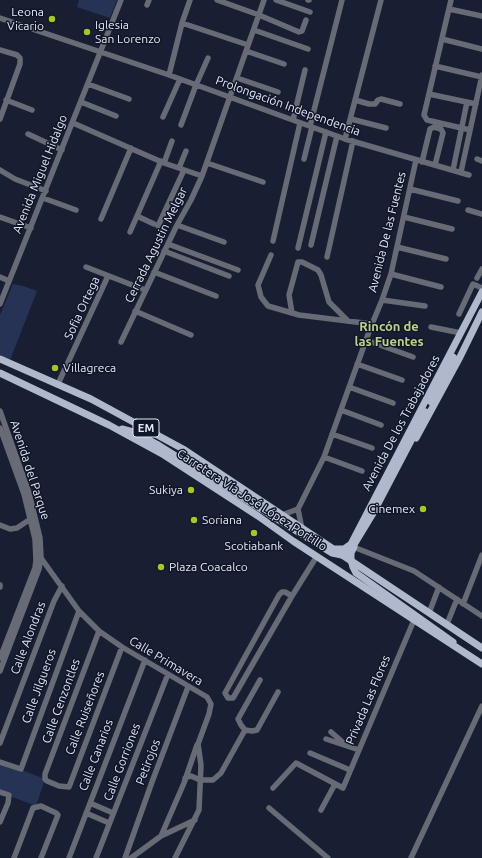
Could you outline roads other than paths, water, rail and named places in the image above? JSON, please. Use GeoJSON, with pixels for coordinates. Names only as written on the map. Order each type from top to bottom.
{"type":"FeatureCollection","features":[{"type":"Feature","properties":{"kind":"main road","name":"Avenida De los Trabajadores"},"geometry":{"type":"LineString","coordinates":[[352,547],[482,292]]}},
{"type":"Feature","properties":{"kind":"main road"},"geometry":{"type":"LineString","coordinates":[[109,426],[137,433],[332,553],[338,555],[346,554],[352,548],[372,515],[474,316],[482,307]]}},
{"type":"Feature","properties":{"kind":"main road","name":"Avenida De los Trabajadores"},"geometry":{"type":"LineString","coordinates":[[352,547],[460,357],[482,312]]}},
{"type":"Feature","properties":{"kind":"main road","name":"Carretera Vía José López Portillo"},"geometry":{"type":"LineString","coordinates":[[0,359],[91,399],[184,449],[482,648]]}},
{"type":"Feature","properties":{"kind":"main road","name":"Carretera Vía José López Portillo"},"geometry":{"type":"LineString","coordinates":[[0,373],[109,426],[164,455],[482,664]]}},
{"type":"Feature","properties":{"kind":"main road"},"geometry":{"type":"LineString","coordinates":[[424,404],[354,546],[351,553],[351,560],[353,567],[362,577],[482,664]]}},
{"type":"Feature","properties":{"kind":"main road"},"geometry":{"type":"LineString","coordinates":[[330,547],[339,550],[352,547],[355,559],[360,567]]}},
{"type":"Feature","properties":{"kind":"street","name":"Avenida Miguel Hidalgo"},"geometry":{"type":"LineString","coordinates":[[0,304],[121,0]]}},
{"type":"Feature","properties":{"kind":"street"},"geometry":{"type":"LineString","coordinates":[[169,75],[182,23],[190,0]]}},
{"type":"Feature","properties":{"kind":"street"},"geometry":{"type":"LineString","coordinates":[[218,0],[300,32],[302,31],[306,20]]}},
{"type":"Feature","properties":{"kind":"street","name":"Cerrada Agustin Melgar"},"geometry":{"type":"LineString","coordinates":[[191,335],[135,311],[202,176],[264,0]]}},
{"type":"Feature","properties":{"kind":"street"},"geometry":{"type":"LineString","coordinates":[[276,0],[310,12]]}},
{"type":"Feature","properties":{"kind":"street"},"geometry":{"type":"LineString","coordinates":[[304,158],[342,0]]}},
{"type":"Feature","properties":{"kind":"street"},"geometry":{"type":"LineString","coordinates":[[346,139],[381,0]]}},
{"type":"Feature","properties":{"kind":"street"},"geometry":{"type":"LineString","coordinates":[[451,0],[435,66],[425,118],[427,120],[470,130]]}},
{"type":"Feature","properties":{"kind":"street"},"geometry":{"type":"LineString","coordinates":[[449,9],[482,16]]}},
{"type":"Feature","properties":{"kind":"street","name":"Prolongación Independencia"},"geometry":{"type":"LineString","coordinates":[[0,18],[169,75],[346,139],[469,174]]}},
{"type":"Feature","properties":{"kind":"street"},"geometry":{"type":"LineString","coordinates":[[182,23],[284,64]]}},
{"type":"Feature","properties":{"kind":"street"},"geometry":{"type":"LineString","coordinates":[[254,30],[308,49]]}},
{"type":"Feature","properties":{"kind":"street"},"geometry":{"type":"LineString","coordinates":[[442,39],[482,49]]}},
{"type":"Feature","properties":{"kind":"street"},"geometry":{"type":"LineString","coordinates":[[0,50],[17,55],[20,58],[20,64],[0,119]]}},
{"type":"Feature","properties":{"kind":"street"},"geometry":{"type":"LineString","coordinates":[[181,125],[208,58]]}},
{"type":"Feature","properties":{"kind":"street"},"geometry":{"type":"LineString","coordinates":[[435,66],[482,76],[461,172]]}},
{"type":"Feature","properties":{"kind":"street"},"geometry":{"type":"LineString","coordinates":[[293,120],[305,70]]}},
{"type":"Feature","properties":{"kind":"street"},"geometry":{"type":"LineString","coordinates":[[237,78],[278,92]]}},
{"type":"Feature","properties":{"kind":"street"},"geometry":{"type":"LineString","coordinates":[[163,117],[180,79]]}},
{"type":"Feature","properties":{"kind":"street"},"geometry":{"type":"LineString","coordinates":[[88,84],[129,99]]}},
{"type":"Feature","properties":{"kind":"street"},"geometry":{"type":"LineString","coordinates":[[429,94],[476,104]]}},
{"type":"Feature","properties":{"kind":"street"},"geometry":{"type":"LineString","coordinates":[[355,100],[375,104],[381,99],[400,104]]}},
{"type":"Feature","properties":{"kind":"street"},"geometry":{"type":"LineString","coordinates":[[6,100],[32,110]]}},
{"type":"Feature","properties":{"kind":"street"},"geometry":{"type":"LineString","coordinates":[[81,102],[116,116]]}},
{"type":"Feature","properties":{"kind":"street"},"geometry":{"type":"LineString","coordinates":[[453,170],[467,102]]}},
{"type":"Feature","properties":{"kind":"street"},"geometry":{"type":"LineString","coordinates":[[351,119],[386,128]]}},
{"type":"Feature","properties":{"kind":"street"},"geometry":{"type":"LineString","coordinates":[[73,123],[162,162],[202,176]]}},
{"type":"Feature","properties":{"kind":"street"},"geometry":{"type":"LineString","coordinates":[[273,242],[300,123]]}},
{"type":"Feature","properties":{"kind":"street","name":"Avenida De las Fuentes"},"geometry":{"type":"LineString","coordinates":[[298,509],[324,457],[357,364],[382,300],[391,274],[410,189],[430,129],[434,127],[441,129],[443,133],[435,165]]}},
{"type":"Feature","properties":{"kind":"street"},"geometry":{"type":"LineString","coordinates":[[298,248],[326,132]]}},
{"type":"Feature","properties":{"kind":"street"},"geometry":{"type":"LineString","coordinates":[[28,134],[62,150]]}},
{"type":"Feature","properties":{"kind":"street"},"geometry":{"type":"LineString","coordinates":[[311,245],[337,136]]}},
{"type":"Feature","properties":{"kind":"street"},"geometry":{"type":"LineString","coordinates":[[130,232],[172,141]]}},
{"type":"Feature","properties":{"kind":"street"},"geometry":{"type":"LineString","coordinates":[[327,257],[353,141]]}},
{"type":"Feature","properties":{"kind":"street"},"geometry":{"type":"LineString","coordinates":[[101,219],[131,148]]}},
{"type":"Feature","properties":{"kind":"street"},"geometry":{"type":"LineString","coordinates":[[137,216],[156,225],[182,169],[186,151]]}},
{"type":"Feature","properties":{"kind":"street"},"geometry":{"type":"LineString","coordinates":[[207,163],[263,182]]}},
{"type":"Feature","properties":{"kind":"street"},"geometry":{"type":"LineString","coordinates":[[0,170],[15,179],[46,191]]}},
{"type":"Feature","properties":{"kind":"street"},"geometry":{"type":"LineString","coordinates":[[410,189],[458,201]]}},
{"type":"Feature","properties":{"kind":"street"},"geometry":{"type":"LineString","coordinates":[[43,198],[76,210]]}},
{"type":"Feature","properties":{"kind":"street"},"geometry":{"type":"LineString","coordinates":[[468,210],[482,214]]}},
{"type":"Feature","properties":{"kind":"street"},"geometry":{"type":"LineString","coordinates":[[0,217],[31,228]]}},
{"type":"Feature","properties":{"kind":"street"},"geometry":{"type":"LineString","coordinates":[[404,217],[452,229]]}},
{"type":"Feature","properties":{"kind":"street"},"geometry":{"type":"LineString","coordinates":[[177,225],[224,242]]}},
{"type":"Feature","properties":{"kind":"street"},"geometry":{"type":"LineString","coordinates":[[168,244],[238,270]]}},
{"type":"Feature","properties":{"kind":"street"},"geometry":{"type":"LineString","coordinates":[[397,247],[446,259]]}},
{"type":"Feature","properties":{"kind":"street"},"geometry":{"type":"LineString","coordinates":[[164,251],[229,276]]}},
{"type":"Feature","properties":{"kind":"street"},"geometry":{"type":"LineString","coordinates":[[271,255],[258,285],[261,297],[268,306],[306,316],[372,324]]}},
{"type":"Feature","properties":{"kind":"street"},"geometry":{"type":"LineString","coordinates":[[292,313],[289,295],[298,262],[302,262],[318,270],[321,275],[329,302],[348,322]]}},
{"type":"Feature","properties":{"kind":"street"},"geometry":{"type":"LineString","coordinates":[[86,267],[108,276]]}},
{"type":"Feature","properties":{"kind":"street"},"geometry":{"type":"LineString","coordinates":[[477,278],[482,269]]}},
{"type":"Feature","properties":{"kind":"street"},"geometry":{"type":"LineString","coordinates":[[154,272],[216,296]]}},
{"type":"Feature","properties":{"kind":"street"},"geometry":{"type":"LineString","coordinates":[[391,274],[441,287]]}},
{"type":"Feature","properties":{"kind":"street"},"geometry":{"type":"LineString","coordinates":[[0,276],[9,281]]}},
{"type":"Feature","properties":{"kind":"street","name":"Sofia Ortega"},"geometry":{"type":"LineString","coordinates":[[58,384],[108,276],[145,290]]}},
{"type":"Feature","properties":{"kind":"street"},"geometry":{"type":"LineString","coordinates":[[460,314],[473,284],[482,288]]}},
{"type":"Feature","properties":{"kind":"street"},"geometry":{"type":"LineString","coordinates":[[382,300],[425,306]]}},
{"type":"Feature","properties":{"kind":"street"},"geometry":{"type":"LineString","coordinates":[[121,342],[135,311]]}},
{"type":"Feature","properties":{"kind":"street"},"geometry":{"type":"LineString","coordinates":[[430,327],[461,333]]}},
{"type":"Feature","properties":{"kind":"street"},"geometry":{"type":"LineString","coordinates":[[366,340],[413,357]]}},
{"type":"Feature","properties":{"kind":"street"},"geometry":{"type":"LineString","coordinates":[[357,364],[402,380]]}},
{"type":"Feature","properties":{"kind":"street"},"geometry":{"type":"LineString","coordinates":[[349,387],[393,403]]}},
{"type":"Feature","properties":{"kind":"street"},"geometry":{"type":"LineString","coordinates":[[341,410],[381,425]]}},
{"type":"Feature","properties":{"kind":"street","name":"Avenida del Parque"},"geometry":{"type":"LineString","coordinates":[[0,411],[29,493],[36,550],[35,568],[0,658]]}},
{"type":"Feature","properties":{"kind":"street","name":"Avenida del Parque"},"geometry":{"type":"LineString","coordinates":[[0,428],[40,538],[41,557],[39,569],[0,672]]}},
{"type":"Feature","properties":{"kind":"street"},"geometry":{"type":"LineString","coordinates":[[332,434],[372,448]]}},
{"type":"Feature","properties":{"kind":"street"},"geometry":{"type":"LineString","coordinates":[[324,457],[362,471]]}},
{"type":"Feature","properties":{"kind":"street"},"geometry":{"type":"LineString","coordinates":[[282,515],[298,509],[302,529]]}},
{"type":"Feature","properties":{"kind":"street"},"geometry":{"type":"LineString","coordinates":[[0,525],[10,529],[17,528],[32,518]]}},
{"type":"Feature","properties":{"kind":"street"},"geometry":{"type":"LineString","coordinates":[[352,547],[414,571],[482,616]]}},
{"type":"Feature","properties":{"kind":"street","name":"Calle Primavera"},"geometry":{"type":"LineString","coordinates":[[36,550],[79,611],[99,631],[122,647],[207,697],[210,704],[210,714],[161,836]]}},
{"type":"Feature","properties":{"kind":"street"},"geometry":{"type":"LineString","coordinates":[[463,604],[482,555]]}},
{"type":"Feature","properties":{"kind":"street"},"geometry":{"type":"LineString","coordinates":[[292,596],[285,592],[282,592],[279,595],[224,693],[228,698],[232,698],[292,596],[318,556]]}},
{"type":"Feature","properties":{"kind":"street","name":"Calle Alondras"},"geometry":{"type":"LineString","coordinates":[[0,743],[54,601],[62,586]]}},
{"type":"Feature","properties":{"kind":"street"},"geometry":{"type":"LineString","coordinates":[[429,613],[439,587]]}},
{"type":"Feature","properties":{"kind":"street"},"geometry":{"type":"LineString","coordinates":[[447,624],[457,599]]}},
{"type":"Feature","properties":{"kind":"street","name":"Calle Jilgueros"},"geometry":{"type":"LineString","coordinates":[[0,762],[21,769],[79,611]]}},
{"type":"Feature","properties":{"kind":"street","name":"Privada Las Flores"},"geometry":{"type":"LineString","coordinates":[[335,784],[343,788],[414,620]]}},
{"type":"Feature","properties":{"kind":"street","name":"Calle Cenzontles"},"geometry":{"type":"LineString","coordinates":[[69,787],[59,786],[45,779],[45,774],[99,631]]}},
{"type":"Feature","properties":{"kind":"street","name":"Calle Ruiseñores"},"geometry":{"type":"LineString","coordinates":[[69,787],[122,647]]}},
{"type":"Feature","properties":{"kind":"street","name":"Calle Canarios"},"geometry":{"type":"LineString","coordinates":[[69,858],[145,660]]}},
{"type":"Feature","properties":{"kind":"street","name":"Calle Gorriones"},"geometry":{"type":"LineString","coordinates":[[96,858],[168,674]]}},
{"type":"Feature","properties":{"kind":"street"},"geometry":{"type":"LineString","coordinates":[[244,730],[238,719],[260,680]]}},
{"type":"Feature","properties":{"kind":"street","name":"Petirojos"},"geometry":{"type":"LineString","coordinates":[[125,858],[188,687]]}},
{"type":"Feature","properties":{"kind":"street"},"geometry":{"type":"LineString","coordinates":[[244,730],[257,730],[278,692]]}},
{"type":"Feature","properties":{"kind":"street"},"geometry":{"type":"LineString","coordinates":[[411,858],[482,706]]}},
{"type":"Feature","properties":{"kind":"street"},"geometry":{"type":"LineString","coordinates":[[185,778],[191,776],[200,780],[213,780],[221,773],[244,730]]}},
{"type":"Feature","properties":{"kind":"street"},"geometry":{"type":"LineString","coordinates":[[331,732],[347,745]]}},
{"type":"Feature","properties":{"kind":"street"},"geometry":{"type":"LineString","coordinates":[[326,739],[359,750]]}},
{"type":"Feature","properties":{"kind":"street"},"geometry":{"type":"LineString","coordinates":[[175,858],[199,810],[201,764],[198,744]]}},
{"type":"Feature","properties":{"kind":"street"},"geometry":{"type":"LineString","coordinates":[[310,754],[350,770]]}},
{"type":"Feature","properties":{"kind":"street"},"geometry":{"type":"LineString","coordinates":[[273,788],[296,763],[335,784],[321,810]]}},
{"type":"Feature","properties":{"kind":"street"},"geometry":{"type":"LineString","coordinates":[[0,792],[9,795],[8,803],[0,822]]}},
{"type":"Feature","properties":{"kind":"street"},"geometry":{"type":"LineString","coordinates":[[90,803],[114,813]]}},
{"type":"Feature","properties":{"kind":"street"},"geometry":{"type":"LineString","coordinates":[[14,858],[33,808],[41,806],[58,815],[41,858]]}},
{"type":"Feature","properties":{"kind":"street"},"geometry":{"type":"LineString","coordinates":[[269,808],[328,858]]}},
{"type":"Feature","properties":{"kind":"street"},"geometry":{"type":"LineString","coordinates":[[86,813],[109,823]]}},
{"type":"Feature","properties":{"kind":"street"},"geometry":{"type":"LineString","coordinates":[[129,846],[133,857],[161,836],[195,820]]}},
{"type":"Feature","properties":{"kind":"street"},"geometry":{"type":"LineString","coordinates":[[167,823],[170,832]]}},
{"type":"Feature","properties":{"kind":"place","name":"Leona Vicario"},"geometry":{"type":"Point","coordinates":[52,19]}},
{"type":"Feature","properties":{"kind":"place","name":"Iglesia San Lorenzo"},"geometry":{"type":"Point","coordinates":[87,32]}},
{"type":"Feature","properties":{"kind":"place","name":"Villagreca"},"geometry":{"type":"Point","coordinates":[55,368]}},
{"type":"Feature","properties":{"kind":"place","name":"Sukiya"},"geometry":{"type":"Point","coordinates":[191,490]}},
{"type":"Feature","properties":{"kind":"place","name":"Cinemex"},"geometry":{"type":"Point","coordinates":[423,509]}},
{"type":"Feature","properties":{"kind":"place","name":"Soriana"},"geometry":{"type":"Point","coordinates":[194,520]}},
{"type":"Feature","properties":{"kind":"place","name":"Scotiabank"},"geometry":{"type":"Point","coordinates":[254,533]}},
{"type":"Feature","properties":{"kind":"place","name":"Plaza Coacalco"},"geometry":{"type":"Point","coordinates":[161,567]}},
{"type":"Feature","properties":{"kind":"district","name":"Rincón de las Fuentes"},"geometry":{"type":"Point","coordinates":[389,334]}}]}
